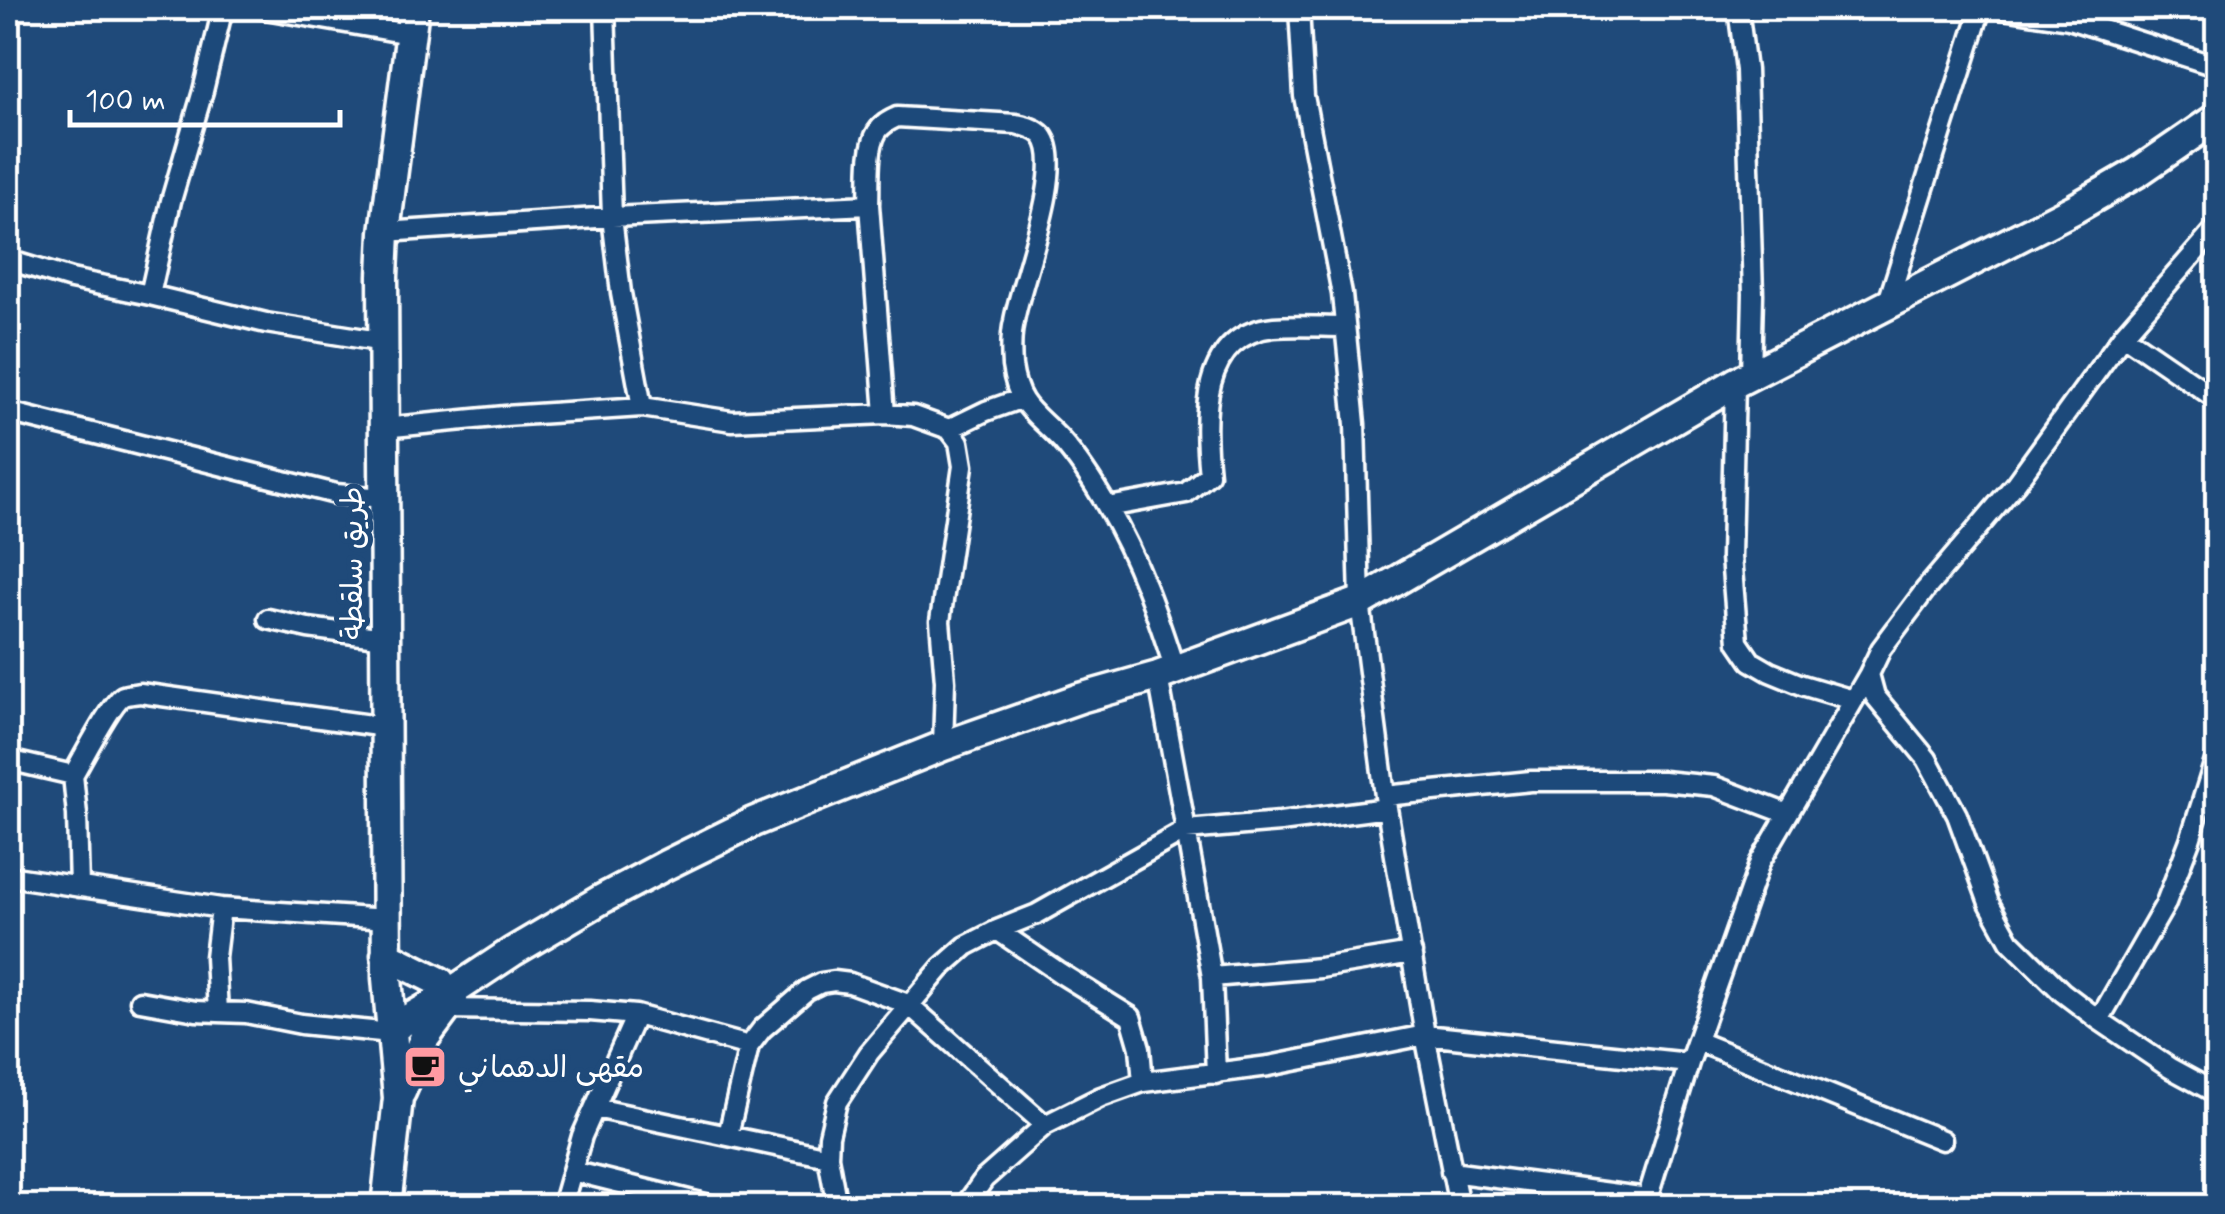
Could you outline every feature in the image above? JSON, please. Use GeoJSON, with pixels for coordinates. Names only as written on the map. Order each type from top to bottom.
{"type":"FeatureCollection","features":[{"type":"Feature","properties":{"kind":"street"},"geometry":{"type":"LineString","coordinates":[[150,295],[170,201],[204,92],[223,8]]}},
{"type":"Feature","properties":{"kind":"street"},"geometry":{"type":"LineString","coordinates":[[259,8],[412,21]]}},
{"type":"Feature","properties":{"kind":"street"},"geometry":{"type":"LineString","coordinates":[[605,8],[612,217],[642,407]]}},
{"type":"Feature","properties":{"kind":"street"},"geometry":{"type":"LineString","coordinates":[[1299,8],[1304,96],[1339,276],[1345,327],[1355,424],[1360,602],[1386,802],[1458,1206]]}},
{"type":"Feature","properties":{"kind":"street"},"geometry":{"type":"LineString","coordinates":[[1738,8],[1746,70],[1753,294],[1730,557],[1738,642],[1751,660],[1770,672],[1854,700]]}},
{"type":"Feature","properties":{"kind":"street"},"geometry":{"type":"LineString","coordinates":[[1888,302],[1981,8]]}},
{"type":"Feature","properties":{"kind":"street"},"geometry":{"type":"LineString","coordinates":[[1996,8],[2069,20],[2218,66]]}},
{"type":"Feature","properties":{"kind":"street","name":"طريق سلقطة"},"geometry":{"type":"LineString","coordinates":[[399,1206],[398,1109],[386,955],[385,232],[412,21]]}},
{"type":"Feature","properties":{"kind":"street"},"geometry":{"type":"LineString","coordinates":[[885,414],[868,205],[872,144],[878,130],[897,118],[920,117],[1030,127],[1043,136],[1049,164],[1043,220],[1013,323],[1012,365],[1020,399],[1062,440],[1108,507],[1147,586],[1167,672],[1186,830],[1212,977],[1216,1074]]}},
{"type":"Feature","properties":{"kind":"street"},"geometry":{"type":"LineString","coordinates":[[398,1109],[442,996],[666,864],[753,822],[943,746],[1167,672],[1360,602],[1743,379],[2074,209],[2138,172],[2218,117]]}},
{"type":"Feature","properties":{"kind":"street"},"geometry":{"type":"LineString","coordinates":[[385,232],[868,205]]}},
{"type":"Feature","properties":{"kind":"street"},"geometry":{"type":"LineString","coordinates":[[1451,1172],[1646,1202],[1760,862],[1882,649],[2016,484],[2123,336],[2218,226]]}},
{"type":"Feature","properties":{"kind":"street"},"geometry":{"type":"LineString","coordinates":[[8,260],[71,280],[266,323],[384,342]]}},
{"type":"Feature","properties":{"kind":"street"},"geometry":{"type":"LineString","coordinates":[[1108,507],[1186,493],[1209,474],[1207,396],[1214,372],[1243,336],[1271,328],[1345,327]]}},
{"type":"Feature","properties":{"kind":"street"},"geometry":{"type":"LineString","coordinates":[[2123,336],[2218,400]]}},
{"type":"Feature","properties":{"kind":"street"},"geometry":{"type":"LineString","coordinates":[[949,428],[1020,399]]}},
{"type":"Feature","properties":{"kind":"street"},"geometry":{"type":"LineString","coordinates":[[383,428],[642,407],[732,421],[885,414],[913,416],[949,428],[960,442],[963,466],[940,622],[945,681],[943,746]]}},
{"type":"Feature","properties":{"kind":"street"},"geometry":{"type":"LineString","coordinates":[[8,412],[336,494],[384,498]]}},
{"type":"Feature","properties":{"kind":"street"},"geometry":{"type":"LineString","coordinates":[[268,619],[385,638]]}},
{"type":"Feature","properties":{"kind":"street"},"geometry":{"type":"LineString","coordinates":[[1869,674],[1875,696],[1927,759],[1957,815],[1988,903],[2010,941],[2062,992],[2099,1020],[2170,1068],[2218,1094]]}},
{"type":"Feature","properties":{"kind":"street"},"geometry":{"type":"LineString","coordinates":[[79,887],[74,775],[114,706],[124,696],[140,694],[386,728]]}},
{"type":"Feature","properties":{"kind":"street"},"geometry":{"type":"LineString","coordinates":[[2099,1020],[2166,905],[2218,751]]}},
{"type":"Feature","properties":{"kind":"street"},"geometry":{"type":"LineString","coordinates":[[8,760],[74,775]]}},
{"type":"Feature","properties":{"kind":"street"},"geometry":{"type":"LineString","coordinates":[[836,1206],[828,1157],[837,1102],[869,1053],[941,968],[966,946],[1037,914],[1186,830],[1280,822],[1531,781],[1663,781],[1714,786],[1788,814]]}},
{"type":"Feature","properties":{"kind":"street"},"geometry":{"type":"LineString","coordinates":[[8,876],[221,908],[387,919]]}},
{"type":"Feature","properties":{"kind":"street"},"geometry":{"type":"LineString","coordinates":[[218,1012],[215,957],[221,908]]}},
{"type":"Feature","properties":{"kind":"street"},"geometry":{"type":"LineString","coordinates":[[997,930],[1132,1016],[1140,1048],[1142,1082]]}},
{"type":"Feature","properties":{"kind":"street"},"geometry":{"type":"LineString","coordinates":[[140,1001],[196,1011],[246,1013],[301,1024],[390,1022],[471,980],[512,952]]}},
{"type":"Feature","properties":{"kind":"street"},"geometry":{"type":"LineString","coordinates":[[1212,977],[1320,968],[1412,953]]}},
{"type":"Feature","properties":{"kind":"street"},"geometry":{"type":"LineString","coordinates":[[386,955],[442,996],[636,1015],[750,1046]]}},
{"type":"Feature","properties":{"kind":"street"},"geometry":{"type":"LineString","coordinates":[[390,1022],[471,980]]}},
{"type":"Feature","properties":{"kind":"street"},"geometry":{"type":"LineString","coordinates":[[728,1135],[750,1046],[762,1028],[807,990],[834,981],[908,1004],[1044,1125]]}},
{"type":"Feature","properties":{"kind":"street"},"geometry":{"type":"LineString","coordinates":[[562,1206],[582,1136],[636,1015]]}},
{"type":"Feature","properties":{"kind":"street"},"geometry":{"type":"LineString","coordinates":[[965,1206],[984,1179],[1044,1125],[1100,1096],[1142,1082],[1326,1056],[1425,1035],[1690,1063]]}},
{"type":"Feature","properties":{"kind":"street"},"geometry":{"type":"LineString","coordinates":[[1697,1041],[1942,1140]]}},
{"type":"Feature","properties":{"kind":"street"},"geometry":{"type":"LineString","coordinates":[[595,1108],[828,1157]]}},
{"type":"Feature","properties":{"kind":"street","name":"طريق سلقطة"},"geometry":{"type":"LineString","coordinates":[[386,1206],[398,1109]]}},
{"type":"Feature","properties":{"kind":"street"},"geometry":{"type":"LineString","coordinates":[[572,1171],[713,1206]]}},
{"type":"Feature","properties":{"kind":"place","name":"مقهى الدهماني"},"geometry":{"type":"Point","coordinates":[425,1067]}}]}
